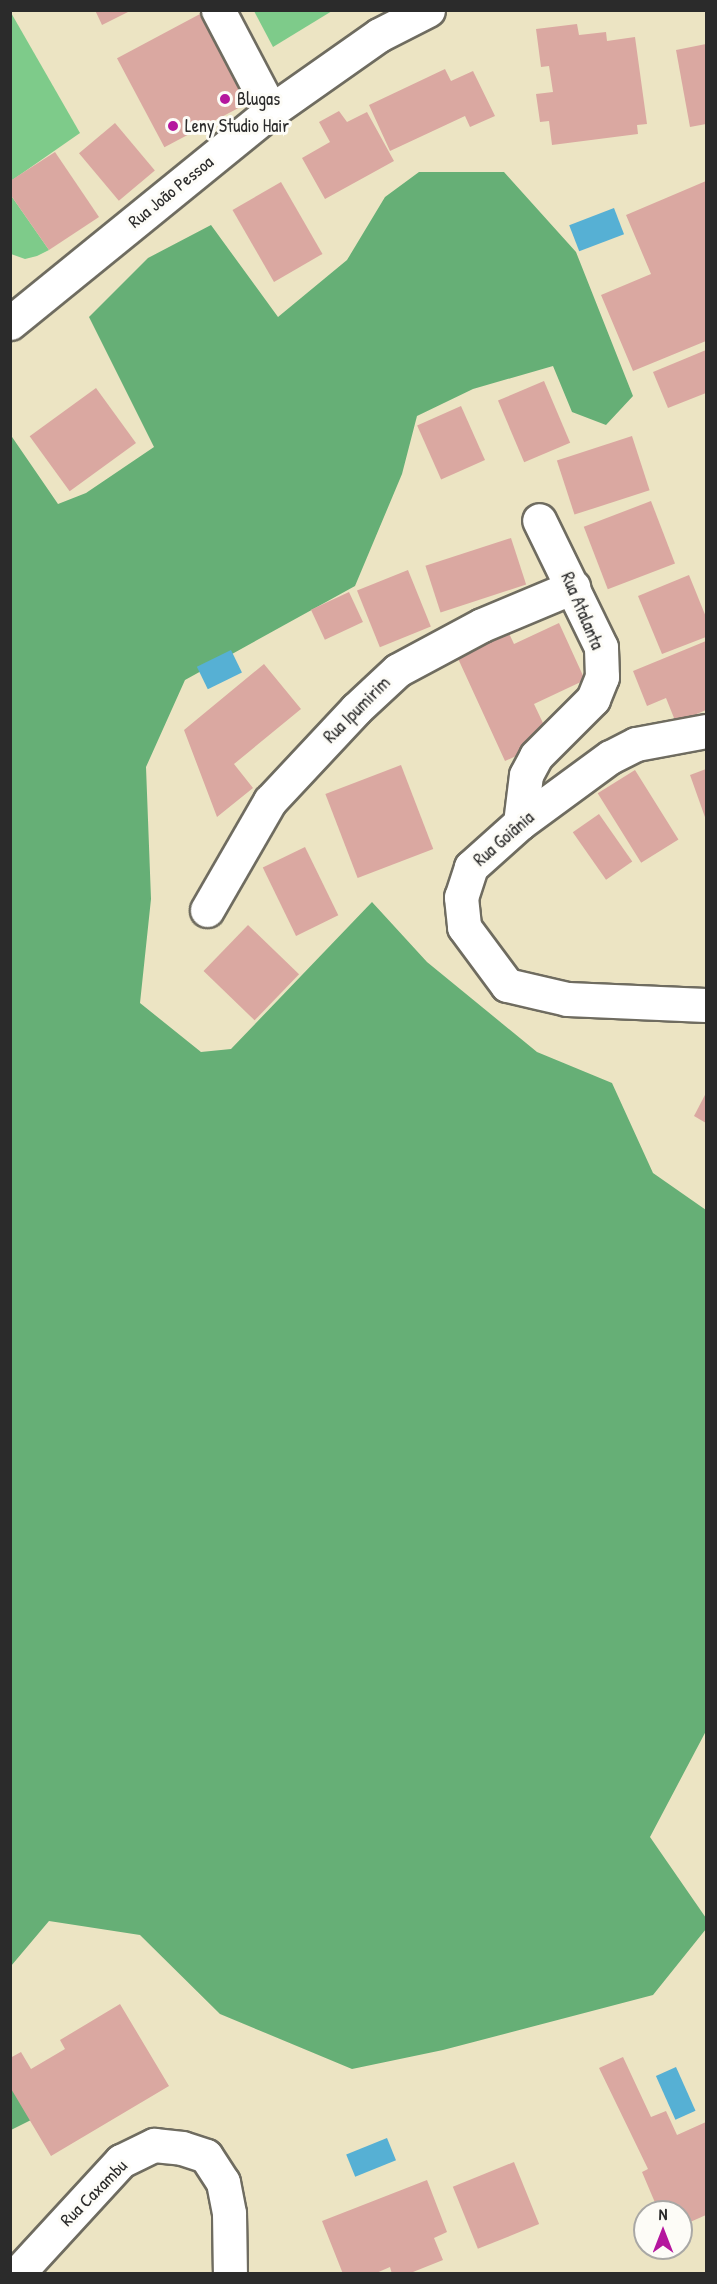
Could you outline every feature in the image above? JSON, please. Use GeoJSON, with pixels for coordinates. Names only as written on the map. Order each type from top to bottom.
{"type":"FeatureCollection","features":[{"type":"Feature","properties":{"kind":"street"},"geometry":{"type":"LineString","coordinates":[[218,10],[271,111]]}},
{"type":"Feature","properties":{"kind":"street","name":"Rua João Pessoa"},"geometry":{"type":"LineString","coordinates":[[10,323],[271,111],[379,35],[428,10]]}},
{"type":"Feature","properties":{"kind":"street","name":"Rua Atalanta"},"geometry":{"type":"LineString","coordinates":[[520,823],[526,775],[536,756],[593,699],[602,676],[601,647],[539,520]]}},
{"type":"Feature","properties":{"kind":"street","name":"Rua Ipumirim"},"geometry":{"type":"LineString","coordinates":[[207,910],[270,801],[356,709],[398,670],[472,629],[573,587]]}},
{"type":"Feature","properties":{"kind":"street","name":"Rua Goiânia"},"geometry":{"type":"LineString","coordinates":[[706,731],[627,748],[520,823],[471,867],[461,897],[464,927],[507,985],[567,999],[706,1005]]}},
{"type":"Feature","properties":{"kind":"street","name":"Rua Caxambu"},"geometry":{"type":"LineString","coordinates":[[17,2274],[121,2161],[154,2145],[182,2148],[206,2156],[223,2182],[229,2213],[230,2274]]}},
{"type":"Feature","properties":{"kind":"green space"},"geometry":{"type":"Polygon","coordinates":[[[10,11],[80,133],[11,181],[10,181],[10,11]]]}},
{"type":"Feature","properties":{"kind":"green space"},"geometry":{"type":"Polygon","coordinates":[[[254,11],[332,11],[273,47],[254,11]]]}},
{"type":"Feature","properties":{"kind":"green space"},"geometry":{"type":"Polygon","coordinates":[[[419,172],[504,172],[576,252],[633,396],[606,425],[572,412],[553,366],[473,389],[417,416],[402,474],[355,586],[185,680],[146,767],[151,899],[140,1003],[201,1052],[231,1049],[372,902],[427,962],[537,1052],[612,1083],[653,1173],[706,1210],[706,1731],[650,1837],[706,1918],[706,1929],[653,1995],[443,2050],[352,2069],[220,2014],[140,1935],[49,1921],[11,1966],[10,434],[58,504],[86,493],[154,447],[89,317],[148,258],[211,225],[278,317],[347,260],[385,197],[419,172]]]}},
{"type":"Feature","properties":{"kind":"green space"},"geometry":{"type":"Polygon","coordinates":[[[10,194],[49,250],[25,259],[11,254],[10,194]]]}},
{"type":"Feature","properties":{"kind":"green space"},"geometry":{"type":"Polygon","coordinates":[[[10,2082],[33,2119],[11,2130],[10,2130],[10,2082]]]}},
{"type":"Feature","properties":{"kind":"water"},"geometry":{"type":"Polygon","coordinates":[[[614,208],[624,234],[579,251],[569,225],[614,208]]]}},
{"type":"Feature","properties":{"kind":"water"},"geometry":{"type":"Polygon","coordinates":[[[231,650],[242,672],[208,689],[197,667],[231,650]]]}},
{"type":"Feature","properties":{"kind":"water"},"geometry":{"type":"Polygon","coordinates":[[[676,2067],[696,2111],[675,2120],[656,2076],[676,2067]]]}},
{"type":"Feature","properties":{"kind":"water"},"geometry":{"type":"Polygon","coordinates":[[[387,2138],[396,2160],[355,2177],[346,2154],[387,2138]]]}},
{"type":"Feature","properties":{"kind":"building"},"geometry":{"type":"Polygon","coordinates":[[[95,10],[132,10],[102,25],[95,10]]]}},
{"type":"Feature","properties":{"kind":"building"},"geometry":{"type":"Polygon","coordinates":[[[200,14],[247,103],[164,147],[117,58],[200,14]]]}},
{"type":"Feature","properties":{"kind":"building"},"geometry":{"type":"Polygon","coordinates":[[[577,24],[579,35],[606,32],[607,41],[635,37],[647,124],[637,125],[638,134],[552,145],[549,121],[540,122],[536,94],[553,92],[549,66],[541,67],[536,29],[577,24]]]}},
{"type":"Feature","properties":{"kind":"building"},"geometry":{"type":"Polygon","coordinates":[[[706,44],[706,124],[690,127],[676,50],[706,44]]]}},
{"type":"Feature","properties":{"kind":"building"},"geometry":{"type":"Polygon","coordinates":[[[445,69],[451,81],[473,71],[495,116],[470,127],[465,116],[390,151],[369,105],[445,69]]]}},
{"type":"Feature","properties":{"kind":"building"},"geometry":{"type":"Polygon","coordinates":[[[339,111],[347,122],[367,112],[394,161],[325,199],[302,158],[330,142],[319,122],[339,111]]]}},
{"type":"Feature","properties":{"kind":"building"},"geometry":{"type":"Polygon","coordinates":[[[115,123],[155,170],[119,201],[79,153],[115,123]]]}},
{"type":"Feature","properties":{"kind":"building"},"geometry":{"type":"Polygon","coordinates":[[[55,152],[99,217],[49,250],[10,194],[10,181],[55,152]]]}},
{"type":"Feature","properties":{"kind":"building"},"geometry":{"type":"Polygon","coordinates":[[[706,181],[706,341],[633,371],[601,295],[651,274],[626,215],[706,181]]]}},
{"type":"Feature","properties":{"kind":"building"},"geometry":{"type":"Polygon","coordinates":[[[281,182],[322,254],[274,282],[233,210],[281,182]]]}},
{"type":"Feature","properties":{"kind":"building"},"geometry":{"type":"Polygon","coordinates":[[[706,350],[706,393],[668,408],[653,372],[706,350]]]}},
{"type":"Feature","properties":{"kind":"building"},"geometry":{"type":"Polygon","coordinates":[[[544,381],[570,443],[524,462],[498,401],[544,381]]]}},
{"type":"Feature","properties":{"kind":"building"},"geometry":{"type":"Polygon","coordinates":[[[96,388],[136,443],[70,491],[30,436],[96,388]]]}},
{"type":"Feature","properties":{"kind":"building"},"geometry":{"type":"Polygon","coordinates":[[[461,406],[485,460],[441,479],[417,426],[461,406]]]}},
{"type":"Feature","properties":{"kind":"building"},"geometry":{"type":"Polygon","coordinates":[[[632,436],[650,490],[574,515],[557,460],[632,436]]]}},
{"type":"Feature","properties":{"kind":"building"},"geometry":{"type":"Polygon","coordinates":[[[651,501],[675,564],[608,589],[584,527],[651,501]]]}},
{"type":"Feature","properties":{"kind":"building"},"geometry":{"type":"Polygon","coordinates":[[[511,538],[526,585],[441,612],[425,566],[511,538]]]}},
{"type":"Feature","properties":{"kind":"building"},"geometry":{"type":"Polygon","coordinates":[[[408,570],[431,627],[380,647],[357,591],[408,570]]]}},
{"type":"Feature","properties":{"kind":"building"},"geometry":{"type":"Polygon","coordinates":[[[689,575],[706,617],[706,637],[662,654],[638,596],[689,575]]]}},
{"type":"Feature","properties":{"kind":"building"},"geometry":{"type":"Polygon","coordinates":[[[349,592],[363,622],[325,640],[311,610],[349,592]]]}},
{"type":"Feature","properties":{"kind":"building"},"geometry":{"type":"Polygon","coordinates":[[[559,623],[585,680],[534,704],[551,740],[505,761],[455,652],[507,629],[514,644],[559,623]]]}},
{"type":"Feature","properties":{"kind":"building"},"geometry":{"type":"Polygon","coordinates":[[[706,641],[706,710],[676,723],[666,698],[647,706],[633,671],[706,641]]]}},
{"type":"Feature","properties":{"kind":"building"},"geometry":{"type":"Polygon","coordinates":[[[264,664],[301,709],[234,764],[253,788],[217,817],[184,730],[264,664]]]}},
{"type":"Feature","properties":{"kind":"building"},"geometry":{"type":"Polygon","coordinates":[[[401,765],[433,849],[358,878],[325,794],[401,765]]]}},
{"type":"Feature","properties":{"kind":"building"},"geometry":{"type":"Polygon","coordinates":[[[706,769],[706,820],[690,775],[706,769]]]}},
{"type":"Feature","properties":{"kind":"building"},"geometry":{"type":"Polygon","coordinates":[[[635,770],[678,840],[641,863],[598,793],[635,770]]]}},
{"type":"Feature","properties":{"kind":"building"},"geometry":{"type":"Polygon","coordinates":[[[599,814],[632,862],[606,880],[573,832],[599,814]]]}},
{"type":"Feature","properties":{"kind":"building"},"geometry":{"type":"Polygon","coordinates":[[[305,847],[338,915],[296,936],[263,868],[305,847]]]}},
{"type":"Feature","properties":{"kind":"building"},"geometry":{"type":"Polygon","coordinates":[[[248,925],[299,974],[255,1020],[204,971],[248,925]]]}},
{"type":"Feature","properties":{"kind":"building"},"geometry":{"type":"Polygon","coordinates":[[[706,1093],[706,1123],[694,1116],[706,1093]]]}},
{"type":"Feature","properties":{"kind":"building"},"geometry":{"type":"Polygon","coordinates":[[[120,2004],[169,2086],[51,2156],[10,2087],[10,2058],[21,2052],[31,2069],[65,2049],[60,2040],[120,2004]]]}},
{"type":"Feature","properties":{"kind":"building"},"geometry":{"type":"Polygon","coordinates":[[[623,2057],[651,2117],[666,2111],[677,2135],[706,2122],[706,2215],[693,2221],[693,2200],[654,2200],[642,2172],[648,2169],[599,2068],[623,2057]]]}},
{"type":"Feature","properties":{"kind":"building"},"geometry":{"type":"Polygon","coordinates":[[[514,2162],[539,2224],[478,2249],[453,2187],[514,2162]]]}},
{"type":"Feature","properties":{"kind":"building"},"geometry":{"type":"Polygon","coordinates":[[[427,2180],[447,2232],[434,2238],[443,2260],[408,2274],[392,2274],[390,2267],[374,2274],[343,2274],[322,2221],[427,2180]]]}},
{"type":"Feature","properties":{"kind":"place","name":"Blugas"},"geometry":{"type":"Point","coordinates":[225,99]}},
{"type":"Feature","properties":{"kind":"place","name":"Leny Studio Hair"},"geometry":{"type":"Point","coordinates":[173,126]}}]}
